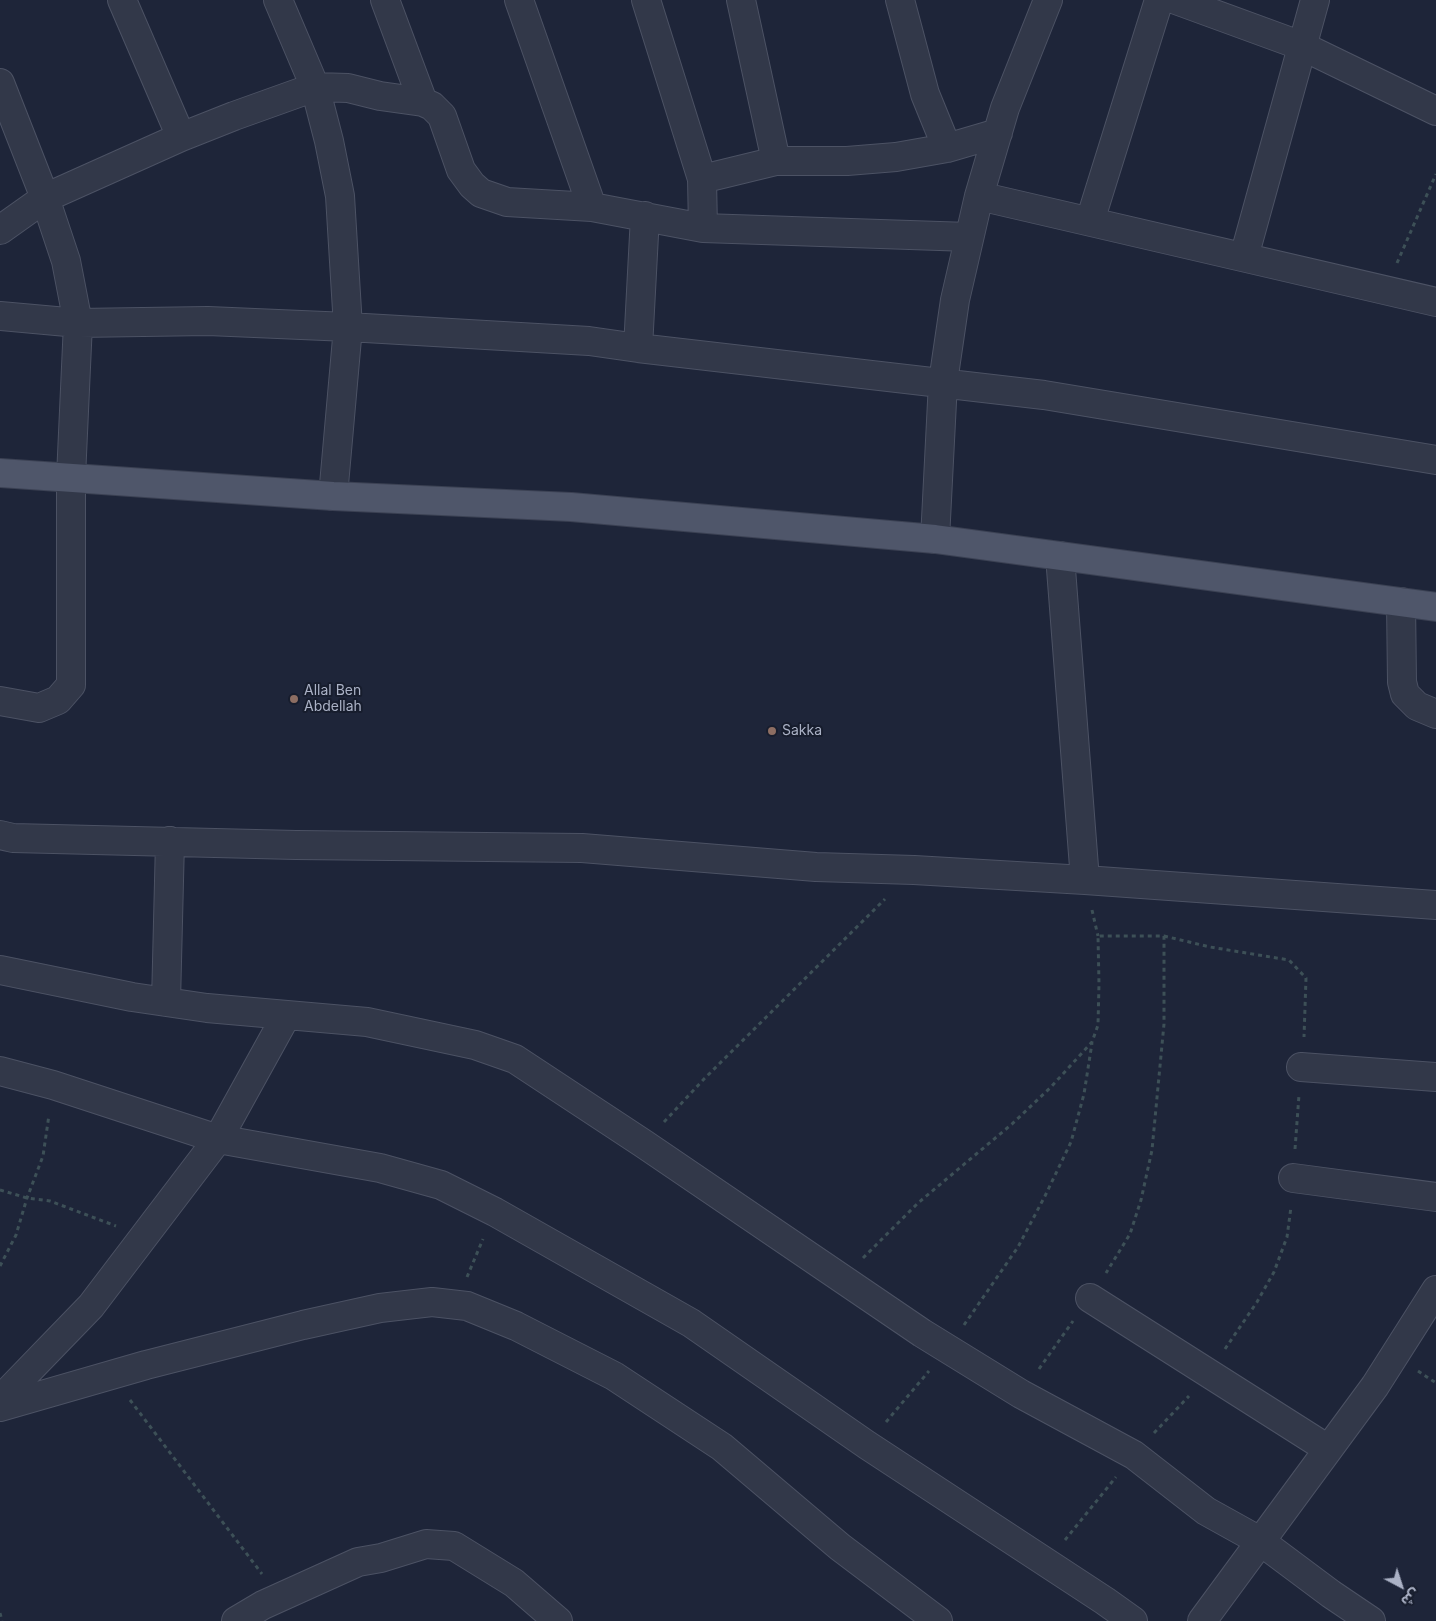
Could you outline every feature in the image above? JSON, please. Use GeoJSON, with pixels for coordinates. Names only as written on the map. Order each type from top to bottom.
{"type":"FeatureCollection","features":[{"type":"Feature","properties":{"kind":"main road"},"geometry":{"type":"LineString","coordinates":[[0,473],[333,496],[571,507],[935,539],[1436,608]]}},
{"type":"Feature","properties":{"kind":"street"},"geometry":{"type":"LineString","coordinates":[[122,0],[181,137]]}},
{"type":"Feature","properties":{"kind":"street"},"geometry":{"type":"LineString","coordinates":[[278,0],[315,87],[329,141],[340,196],[348,327],[333,496]]}},
{"type":"Feature","properties":{"kind":"street"},"geometry":{"type":"LineString","coordinates":[[385,0],[423,102]]}},
{"type":"Feature","properties":{"kind":"street"},"geometry":{"type":"LineString","coordinates":[[519,0],[592,207]]}},
{"type":"Feature","properties":{"kind":"street"},"geometry":{"type":"LineString","coordinates":[[646,0],[702,179],[703,228]]}},
{"type":"Feature","properties":{"kind":"street"},"geometry":{"type":"LineString","coordinates":[[741,0],[776,161]]}},
{"type":"Feature","properties":{"kind":"street"},"geometry":{"type":"LineString","coordinates":[[900,0],[925,94],[947,148]]}},
{"type":"Feature","properties":{"kind":"street"},"geometry":{"type":"LineString","coordinates":[[935,539],[943,382],[955,300],[979,196],[1005,108],[1048,0]]}},
{"type":"Feature","properties":{"kind":"street"},"geometry":{"type":"LineString","coordinates":[[1244,256],[1316,0]]}},
{"type":"Feature","properties":{"kind":"street"},"geometry":{"type":"LineString","coordinates":[[1090,221],[1175,1],[1302,46],[1436,111]]}},
{"type":"Feature","properties":{"kind":"street"},"geometry":{"type":"LineString","coordinates":[[0,83],[45,198],[66,262],[78,323],[72,477],[71,685],[58,700],[39,708],[0,701]]}},
{"type":"Feature","properties":{"kind":"street"},"geometry":{"type":"LineString","coordinates":[[0,230],[45,198],[181,137],[315,87],[348,88],[380,96],[423,102],[432,106],[442,116],[461,170],[472,185],[482,193],[507,202],[592,207],[703,228],[969,237]]}},
{"type":"Feature","properties":{"kind":"street"},"geometry":{"type":"LineString","coordinates":[[702,179],[776,161],[847,161],[896,157],[947,148],[998,133]]}},
{"type":"Feature","properties":{"kind":"street"},"geometry":{"type":"LineString","coordinates":[[979,196],[1436,302]]}},
{"type":"Feature","properties":{"kind":"street"},"geometry":{"type":"LineString","coordinates":[[638,348],[645,216]]}},
{"type":"Feature","properties":{"kind":"street"},"geometry":{"type":"LineString","coordinates":[[0,316],[78,323],[208,321],[589,341],[1044,395],[1436,460]]}},
{"type":"Feature","properties":{"kind":"street"},"geometry":{"type":"LineString","coordinates":[[1060,556],[1085,880]]}},
{"type":"Feature","properties":{"kind":"street"},"geometry":{"type":"LineString","coordinates":[[1402,602],[1402,682],[1405,694],[1417,706],[1436,714]]}},
{"type":"Feature","properties":{"kind":"street"},"geometry":{"type":"LineString","coordinates":[[0,835],[13,838],[296,845],[582,848],[816,867],[914,870],[1085,880],[1436,905]]}},
{"type":"Feature","properties":{"kind":"street"},"geometry":{"type":"LineString","coordinates":[[166,1002],[170,841]]}},
{"type":"Feature","properties":{"kind":"street"},"geometry":{"type":"LineString","coordinates":[[0,970],[132,997],[207,1008],[366,1022],[476,1045],[515,1058],[922,1333],[1021,1394],[1134,1455],[1206,1511],[1260,1541],[1371,1621]]}},
{"type":"Feature","properties":{"kind":"street"},"geometry":{"type":"LineString","coordinates":[[0,1400],[91,1306],[218,1139],[286,1016]]}},
{"type":"Feature","properties":{"kind":"street"},"geometry":{"type":"LineString","coordinates":[[1301,1067],[1436,1077]]}},
{"type":"Feature","properties":{"kind":"street"},"geometry":{"type":"LineString","coordinates":[[0,1071],[53,1085],[218,1139],[389,1171],[441,1185],[495,1212],[691,1323],[867,1445],[1047,1562],[1133,1621]]}},
{"type":"Feature","properties":{"kind":"street"},"geometry":{"type":"LineString","coordinates":[[1293,1178],[1436,1197]]}},
{"type":"Feature","properties":{"kind":"street"},"geometry":{"type":"LineString","coordinates":[[1202,1621],[1375,1386],[1436,1290]]}},
{"type":"Feature","properties":{"kind":"street"},"geometry":{"type":"LineString","coordinates":[[1090,1298],[1328,1449]]}},
{"type":"Feature","properties":{"kind":"street"},"geometry":{"type":"LineString","coordinates":[[0,1407],[146,1365],[304,1324],[380,1308],[432,1302],[467,1306],[516,1326],[614,1376],[722,1447],[840,1547],[938,1621]]}},
{"type":"Feature","properties":{"kind":"street"},"geometry":{"type":"LineString","coordinates":[[236,1621],[280,1597],[358,1562],[381,1558],[426,1544],[454,1546],[514,1583],[558,1621]]}},
{"type":"Feature","properties":{"kind":"path"},"geometry":{"type":"LineString","coordinates":[[1386,290],[1436,174]]}},
{"type":"Feature","properties":{"kind":"path"},"geometry":{"type":"LineString","coordinates":[[644,1144],[704,1079],[914,870]]}},
{"type":"Feature","properties":{"kind":"path"},"geometry":{"type":"LineString","coordinates":[[867,1445],[947,1348],[1018,1247],[1068,1150],[1084,1094],[1092,1042],[1098,1025],[1100,984],[1098,936],[1164,936],[1289,960],[1300,969],[1306,978],[1293,1178],[1287,1237],[1274,1272],[1257,1302],[1202,1382],[1134,1455],[1047,1562]]}},
{"type":"Feature","properties":{"kind":"path"},"geometry":{"type":"LineString","coordinates":[[1021,1394],[1090,1298],[1130,1234],[1141,1200],[1152,1150],[1164,1024],[1164,936]]}},
{"type":"Feature","properties":{"kind":"path"},"geometry":{"type":"LineString","coordinates":[[843,1279],[918,1203],[1012,1124],[1051,1087],[1092,1042]]}},
{"type":"Feature","properties":{"kind":"path"},"geometry":{"type":"LineString","coordinates":[[0,1266],[16,1235],[27,1198],[43,1156],[53,1085]]}},
{"type":"Feature","properties":{"kind":"path"},"geometry":{"type":"LineString","coordinates":[[0,1190],[27,1198],[50,1201],[143,1236]]}},
{"type":"Feature","properties":{"kind":"path"},"geometry":{"type":"LineString","coordinates":[[455,1305],[495,1212]]}},
{"type":"Feature","properties":{"kind":"path"},"geometry":{"type":"LineString","coordinates":[[112,1375],[280,1597]]}},
{"type":"Feature","properties":{"kind":"path"},"geometry":{"type":"LineString","coordinates":[[0,1613],[2,1621]]}},
{"type":"Feature","properties":{"kind":"place","name":"Allal Ben Abdellah"},"geometry":{"type":"Point","coordinates":[294,699]}},
{"type":"Feature","properties":{"kind":"place","name":"Sakka"},"geometry":{"type":"Point","coordinates":[772,731]}}]}
